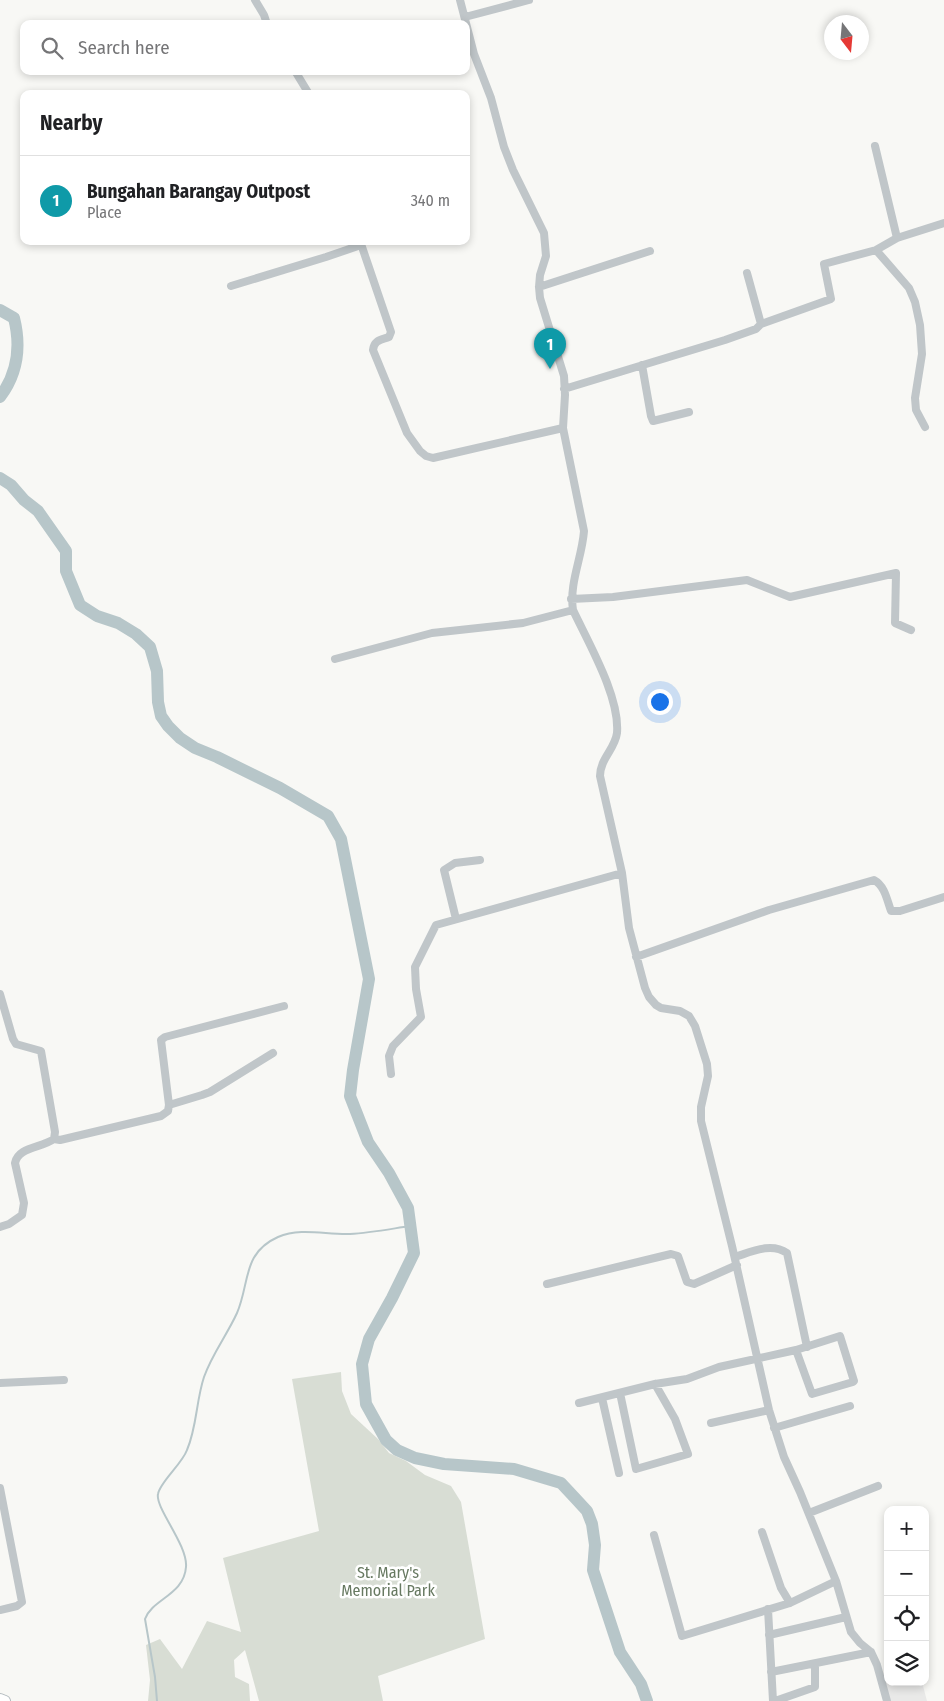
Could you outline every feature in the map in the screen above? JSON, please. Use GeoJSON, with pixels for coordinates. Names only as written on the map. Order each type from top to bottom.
{"type":"FeatureCollection","features":[{"type":"Feature","properties":{"kind":"main road"},"geometry":{"type":"LineString","coordinates":[[0,1699],[5,1701]]}},
{"type":"Feature","properties":{"kind":"street"},"geometry":{"type":"LineString","coordinates":[[255,0],[266,20]]}},
{"type":"Feature","properties":{"kind":"street"},"geometry":{"type":"LineString","coordinates":[[460,0],[466,20]]}},
{"type":"Feature","properties":{"kind":"street"},"geometry":{"type":"LineString","coordinates":[[465,17],[529,0]]}},
{"type":"Feature","properties":{"kind":"street"},"geometry":{"type":"LineString","coordinates":[[470,38],[474,54],[494,106],[504,147],[513,170],[544,233],[546,256],[539,287],[540,298],[564,376],[563,428],[584,531],[571,599],[573,610],[606,682],[615,711],[616,736],[613,745],[602,762],[600,776],[622,873],[628,928],[649,997],[661,1008],[685,1013],[695,1026],[708,1070],[701,1107],[701,1121],[736,1261],[774,1428],[784,1457],[809,1513],[836,1582],[851,1632],[871,1652],[877,1665],[887,1701]]}},
{"type":"Feature","properties":{"kind":"street"},"geometry":{"type":"LineString","coordinates":[[297,75],[307,90]]}},
{"type":"Feature","properties":{"kind":"street"},"geometry":{"type":"LineString","coordinates":[[875,146],[897,238]]}},
{"type":"Feature","properties":{"kind":"street"},"geometry":{"type":"LineString","coordinates":[[564,389],[733,337],[756,329],[760,324],[831,299],[824,264],[876,250],[897,238],[944,223]]}},
{"type":"Feature","properties":{"kind":"street"},"geometry":{"type":"LineString","coordinates":[[231,286],[326,258],[355,245]]}},
{"type":"Feature","properties":{"kind":"street"},"geometry":{"type":"LineString","coordinates":[[361,245],[391,332],[389,337],[373,345],[373,350],[408,433],[420,451],[426,456],[433,458],[563,428]]}},
{"type":"Feature","properties":{"kind":"street"},"geometry":{"type":"LineString","coordinates":[[876,250],[909,288],[914,302],[922,339],[916,410],[925,427]]}},
{"type":"Feature","properties":{"kind":"street"},"geometry":{"type":"LineString","coordinates":[[539,287],[650,251]]}},
{"type":"Feature","properties":{"kind":"street"},"geometry":{"type":"LineString","coordinates":[[747,273],[760,324]]}},
{"type":"Feature","properties":{"kind":"street"},"geometry":{"type":"LineString","coordinates":[[642,365],[653,421],[690,412]]}},
{"type":"Feature","properties":{"kind":"street"},"geometry":{"type":"LineString","coordinates":[[571,599],[613,597],[747,580],[790,597],[896,573],[895,623],[911,630]]}},
{"type":"Feature","properties":{"kind":"street"},"geometry":{"type":"LineString","coordinates":[[335,659],[432,633],[523,623],[573,610]]}},
{"type":"Feature","properties":{"kind":"street"},"geometry":{"type":"LineString","coordinates":[[456,919],[444,870],[455,863],[480,860]]}},
{"type":"Feature","properties":{"kind":"street"},"geometry":{"type":"LineString","coordinates":[[392,1074],[389,1056],[392,1046],[420,1018],[415,967],[436,925],[622,873]]}},
{"type":"Feature","properties":{"kind":"street"},"geometry":{"type":"LineString","coordinates":[[636,957],[769,910],[874,880],[883,888],[891,911],[900,911],[944,897]]}},
{"type":"Feature","properties":{"kind":"street"},"geometry":{"type":"LineString","coordinates":[[0,994],[16,1044],[41,1052],[55,1132],[54,1139]]}},
{"type":"Feature","properties":{"kind":"street"},"geometry":{"type":"LineString","coordinates":[[0,1227],[9,1224],[22,1215],[24,1203],[15,1164],[16,1157],[20,1153],[54,1139],[60,1140],[162,1116],[168,1111],[169,1105],[161,1040],[165,1037],[284,1006]]}},
{"type":"Feature","properties":{"kind":"street"},"geometry":{"type":"LineString","coordinates":[[169,1105],[210,1092],[273,1052]]}},
{"type":"Feature","properties":{"kind":"street"},"geometry":{"type":"LineString","coordinates":[[548,1284],[671,1254],[678,1256],[687,1282],[694,1284],[736,1261],[769,1248],[781,1249],[787,1253],[807,1347]]}},
{"type":"Feature","properties":{"kind":"street"},"geometry":{"type":"LineString","coordinates":[[579,1403],[655,1384],[687,1379],[719,1368],[796,1350],[840,1336],[854,1380],[853,1382],[812,1394],[796,1350]]}},
{"type":"Feature","properties":{"kind":"street"},"geometry":{"type":"LineString","coordinates":[[0,1383],[64,1380]]}},
{"type":"Feature","properties":{"kind":"street"},"geometry":{"type":"LineString","coordinates":[[620,1393],[636,1469],[688,1454],[675,1419],[655,1384]]}},
{"type":"Feature","properties":{"kind":"street"},"geometry":{"type":"LineString","coordinates":[[602,1398],[619,1473]]}},
{"type":"Feature","properties":{"kind":"street"},"geometry":{"type":"LineString","coordinates":[[774,1428],[850,1406]]}},
{"type":"Feature","properties":{"kind":"street"},"geometry":{"type":"LineString","coordinates":[[711,1423],[769,1410]]}},
{"type":"Feature","properties":{"kind":"street"},"geometry":{"type":"LineString","coordinates":[[809,1513],[878,1486]]}},
{"type":"Feature","properties":{"kind":"street"},"geometry":{"type":"LineString","coordinates":[[0,1488],[22,1602],[17,1606],[0,1610]]}},
{"type":"Feature","properties":{"kind":"street"},"geometry":{"type":"LineString","coordinates":[[762,1532],[781,1588],[790,1603]]}},
{"type":"Feature","properties":{"kind":"street"},"geometry":{"type":"LineString","coordinates":[[654,1534],[682,1636],[790,1603],[836,1582]]}},
{"type":"Feature","properties":{"kind":"street"},"geometry":{"type":"LineString","coordinates":[[768,1609],[774,1701],[815,1687],[815,1664]]}},
{"type":"Feature","properties":{"kind":"street"},"geometry":{"type":"LineString","coordinates":[[769,1635],[846,1617]]}},
{"type":"Feature","properties":{"kind":"street"},"geometry":{"type":"LineString","coordinates":[[771,1672],[871,1652]]}},
{"type":"Feature","properties":{"kind":"shaded area"},"geometry":{"type":"Polygon","coordinates":[[[886,1686],[923,1686],[927,1701],[890,1701],[886,1686]]]}},
{"type":"Feature","properties":{"kind":"green space","name":"St. Mary's Memorial Park"},"geometry":{"type":"Polygon","coordinates":[[[341,1372],[342,1391],[351,1414],[378,1439],[389,1453],[406,1461],[425,1475],[451,1486],[461,1502],[485,1639],[378,1676],[383,1701],[259,1701],[245,1650],[234,1660],[235,1677],[249,1684],[250,1701],[148,1701],[150,1680],[146,1645],[160,1639],[182,1669],[207,1621],[241,1632],[223,1558],[319,1531],[292,1379],[341,1372]]]}},
{"type":"Feature","properties":{"kind":"waterway"},"geometry":{"type":"LineString","coordinates":[[0,310],[14,318],[17,339],[14,369],[0,397]]}},
{"type":"Feature","properties":{"kind":"waterway"},"geometry":{"type":"LineString","coordinates":[[0,478],[11,485],[24,500],[38,511],[66,551],[66,571],[80,605],[97,616],[118,623],[136,634],[150,647],[157,671],[158,702],[161,716],[168,726],[180,738],[195,748],[280,788],[328,816],[341,839],[369,979],[350,1096],[368,1142],[389,1173],[408,1208],[414,1253],[369,1339],[362,1364],[366,1404],[386,1440],[397,1450],[415,1458],[444,1464],[514,1469],[561,1483],[587,1511],[592,1524],[595,1545],[593,1570],[620,1652],[641,1684],[647,1701]]}},
{"type":"Feature","properties":{"kind":"waterway"},"geometry":{"type":"LineString","coordinates":[[157,1701],[145,1619],[154,1606],[180,1584],[186,1567],[182,1548],[161,1508],[158,1494],[187,1450],[193,1432],[204,1377],[211,1360],[237,1313],[253,1260],[258,1251],[266,1244],[278,1237],[296,1232],[350,1234],[410,1226]]}},
{"type":"Feature","properties":{"kind":"place","name":"Bungahan Barangay Outpost"},"geometry":{"type":"Point","coordinates":[550,369]}}]}
